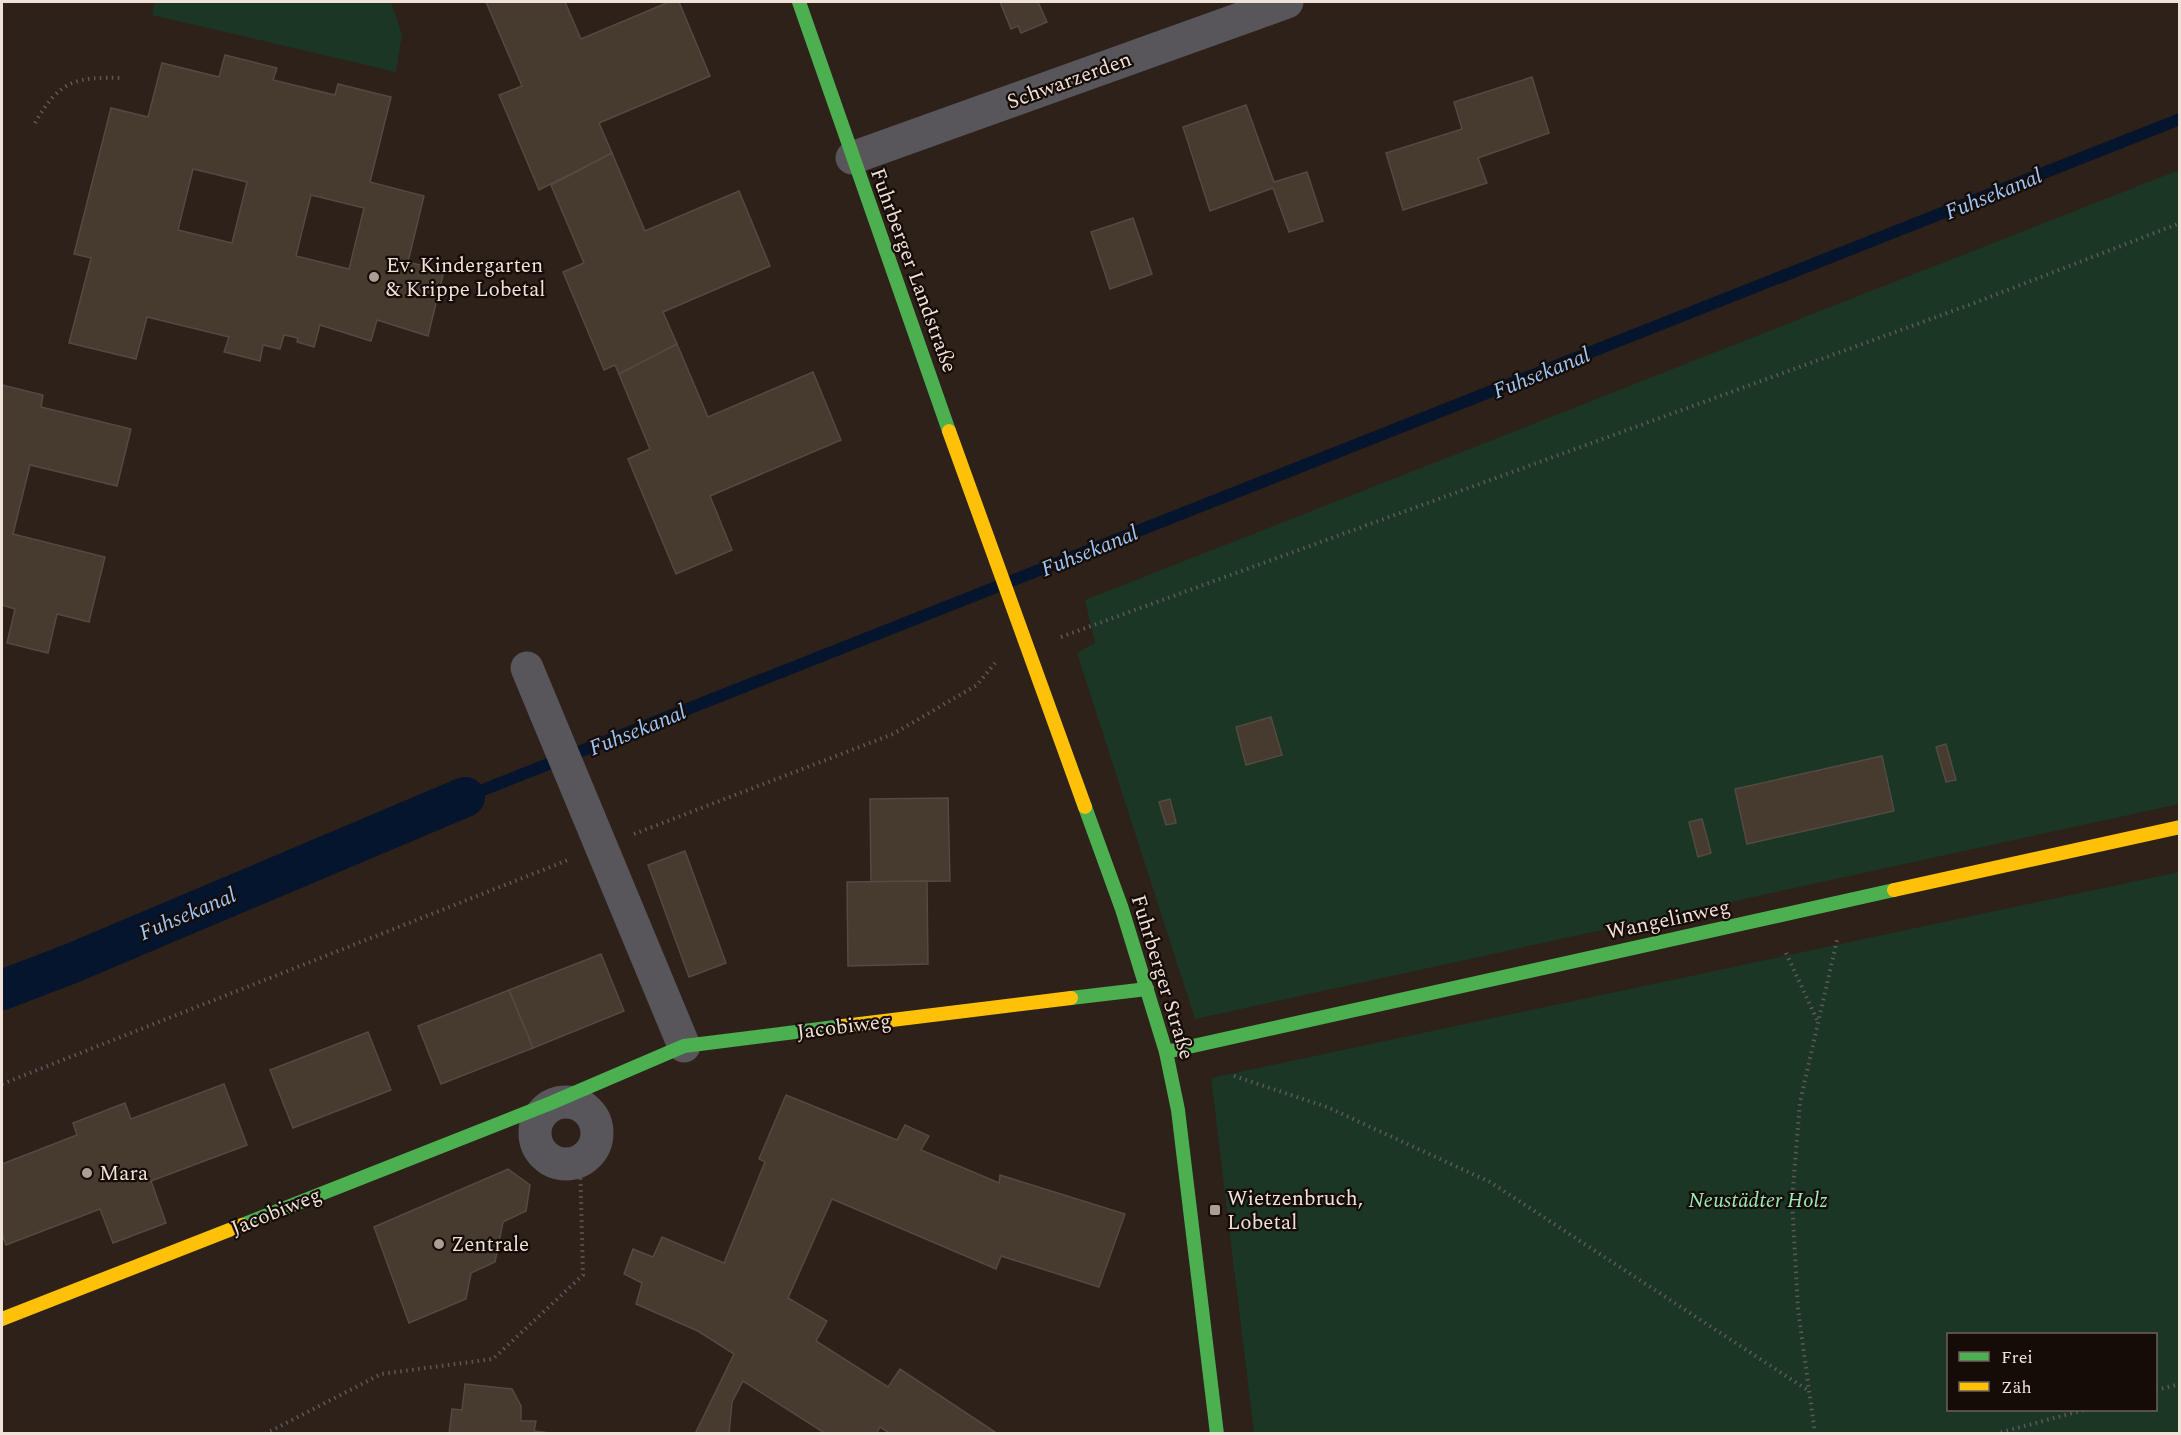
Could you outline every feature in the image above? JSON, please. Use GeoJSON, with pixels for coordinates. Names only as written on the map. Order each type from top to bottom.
{"type":"FeatureCollection","features":[{"type":"Feature","properties":{"kind":"street","name":"Fuhrberger Landstraße"},"geometry":{"type":"LineString","coordinates":[[799,2],[992,551]]}},
{"type":"Feature","properties":{"kind":"street","name":"Schwarzerden"},"geometry":{"type":"LineString","coordinates":[[852,158],[1287,2]]}},
{"type":"Feature","properties":{"kind":"street","name":"Fuhrberger Straße"},"geometry":{"type":"LineString","coordinates":[[992,551],[1122,909],[1166,1052],[1178,1110],[1217,1434]]}},
{"type":"Feature","properties":{"kind":"street"},"geometry":{"type":"LineString","coordinates":[[527,668],[684,1046]]}},
{"type":"Feature","properties":{"kind":"street","name":"Wangelinweg"},"geometry":{"type":"LineString","coordinates":[[1166,1052],[2180,827]]}},
{"type":"Feature","properties":{"kind":"street","name":"Jacobiweg"},"geometry":{"type":"LineString","coordinates":[[2,1319],[551,1103],[684,1046],[1147,989]]}},
{"type":"Feature","properties":{"kind":"street","name":"Jacobiweg"},"geometry":{"type":"LineString","coordinates":[[551,1103],[576,1102],[595,1118],[596,1143],[580,1162]]}},
{"type":"Feature","properties":{"kind":"street"},"geometry":{"type":"LineString","coordinates":[[551,1103],[535,1122],[537,1147],[555,1164],[580,1162]]}},
{"type":"Feature","properties":{"kind":"path"},"geometry":{"type":"LineString","coordinates":[[35,123],[49,98],[71,83],[92,77],[124,78]]}},
{"type":"Feature","properties":{"kind":"path"},"geometry":{"type":"LineString","coordinates":[[2,1084],[598,837],[893,734],[977,685],[995,663],[1969,305],[2180,223]]}},
{"type":"Feature","properties":{"kind":"path"},"geometry":{"type":"LineString","coordinates":[[1815,1434],[1798,1309],[1792,1200],[1800,1102],[1846,901]]}},
{"type":"Feature","properties":{"kind":"path"},"geometry":{"type":"LineString","coordinates":[[1770,918],[1818,1023]]}},
{"type":"Feature","properties":{"kind":"path"},"geometry":{"type":"LineString","coordinates":[[1230,1074],[1327,1107],[1490,1182],[1809,1392]]}},
{"type":"Feature","properties":{"kind":"path"},"geometry":{"type":"LineString","coordinates":[[265,1434],[381,1374],[492,1359],[583,1275],[580,1162]]}},
{"type":"Feature","properties":{"kind":"path"},"geometry":{"type":"LineString","coordinates":[[2157,1390],[2180,1384]]}},
{"type":"Feature","properties":{"kind":"path"},"geometry":{"type":"LineString","coordinates":[[1995,1434],[2080,1411]]}},
{"type":"Feature","properties":{"kind":"green space"},"geometry":{"type":"Polygon","coordinates":[[[155,2],[391,2],[402,35],[396,72],[152,15],[155,2]]]}},
{"type":"Feature","properties":{"kind":"green space"},"geometry":{"type":"Polygon","coordinates":[[[2179,170],[2179,804],[1195,1019],[1077,653],[1095,643],[1085,600],[2179,170]]]}},
{"type":"Feature","properties":{"kind":"green space","name":"Neustädter Holz"},"geometry":{"type":"Polygon","coordinates":[[[2179,872],[2179,1433],[1254,1433],[1211,1078],[2179,872]]]}},
{"type":"Feature","properties":{"kind":"building"},"geometry":{"type":"Polygon","coordinates":[[[486,2],[565,2],[581,39],[669,2],[679,2],[710,76],[599,123],[612,153],[539,190],[499,95],[522,86],[486,2]]]}},
{"type":"Feature","properties":{"kind":"building"},"geometry":{"type":"Polygon","coordinates":[[[1000,2],[1038,2],[1047,22],[1021,33],[1018,26],[1011,29],[1000,2]]]}},
{"type":"Feature","properties":{"kind":"building"},"geometry":{"type":"Polygon","coordinates":[[[225,55],[277,68],[273,80],[335,95],[338,84],[391,97],[370,182],[424,196],[408,262],[444,271],[428,336],[377,320],[371,341],[320,325],[314,347],[297,342],[298,338],[284,335],[280,349],[263,345],[260,361],[224,352],[229,337],[147,317],[136,359],[69,343],[91,258],[74,254],[111,108],[148,117],[162,63],[219,77],[225,55]],[[193,169],[178,230],[232,243],[247,182],[193,169]],[[311,195],[296,256],[349,269],[364,208],[311,195]]]}},
{"type":"Feature","properties":{"kind":"building"},"geometry":{"type":"Polygon","coordinates":[[[1532,77],[1549,133],[1478,158],[1487,183],[1403,210],[1386,153],[1462,129],[1454,102],[1532,77]]]}},
{"type":"Feature","properties":{"kind":"building"},"geometry":{"type":"Polygon","coordinates":[[[1246,105],[1274,182],[1307,172],[1323,221],[1289,232],[1273,188],[1210,211],[1183,127],[1246,105]]]}},
{"type":"Feature","properties":{"kind":"building"},"geometry":{"type":"Polygon","coordinates":[[[612,153],[645,231],[739,191],[770,266],[663,312],[677,344],[619,374],[615,365],[604,370],[563,272],[584,263],[551,185],[612,153]]]}},
{"type":"Feature","properties":{"kind":"building"},"geometry":{"type":"Polygon","coordinates":[[[1133,218],[1152,274],[1110,289],[1091,232],[1133,218]]]}},
{"type":"Feature","properties":{"kind":"building"},"geometry":{"type":"Polygon","coordinates":[[[677,344],[708,417],[813,372],[841,440],[710,496],[732,550],[676,574],[628,459],[650,449],[619,374],[677,344]]]}},
{"type":"Feature","properties":{"kind":"building"},"geometry":{"type":"Polygon","coordinates":[[[2,385],[43,395],[41,407],[131,429],[117,486],[30,465],[13,534],[105,557],[89,622],[57,614],[48,653],[7,643],[15,609],[2,605],[2,385]]]}},
{"type":"Feature","properties":{"kind":"building"},"geometry":{"type":"Polygon","coordinates":[[[1271,717],[1282,755],[1246,765],[1236,727],[1271,717]]]}},
{"type":"Feature","properties":{"kind":"building"},"geometry":{"type":"Polygon","coordinates":[[[1946,744],[1956,780],[1946,782],[1936,747],[1946,744]]]}},
{"type":"Feature","properties":{"kind":"building"},"geometry":{"type":"Polygon","coordinates":[[[1882,756],[1894,811],[1747,844],[1735,789],[1882,756]]]}},
{"type":"Feature","properties":{"kind":"building"},"geometry":{"type":"Polygon","coordinates":[[[948,798],[950,881],[871,882],[870,799],[948,798]]]}},
{"type":"Feature","properties":{"kind":"building"},"geometry":{"type":"Polygon","coordinates":[[[1170,799],[1176,823],[1166,825],[1159,802],[1170,799]]]}},
{"type":"Feature","properties":{"kind":"building"},"geometry":{"type":"Polygon","coordinates":[[[1702,819],[1711,853],[1698,857],[1689,822],[1702,819]]]}},
{"type":"Feature","properties":{"kind":"building"},"geometry":{"type":"Polygon","coordinates":[[[685,851],[726,963],[689,977],[648,865],[685,851]]]}},
{"type":"Feature","properties":{"kind":"building"},"geometry":{"type":"Polygon","coordinates":[[[927,881],[928,964],[848,966],[847,882],[927,881]]]}},
{"type":"Feature","properties":{"kind":"building"},"geometry":{"type":"Polygon","coordinates":[[[601,954],[624,1011],[533,1048],[509,990],[601,954]]]}},
{"type":"Feature","properties":{"kind":"building"},"geometry":{"type":"Polygon","coordinates":[[[509,990],[533,1048],[441,1084],[418,1026],[509,990]]]}},
{"type":"Feature","properties":{"kind":"building"},"geometry":{"type":"Polygon","coordinates":[[[368,1032],[391,1090],[293,1128],[270,1070],[368,1032]]]}},
{"type":"Feature","properties":{"kind":"building","name":"Mara"},"geometry":{"type":"Polygon","coordinates":[[[224,1084],[247,1145],[151,1181],[166,1223],[113,1243],[100,1209],[6,1245],[2,1233],[2,1164],[77,1135],[73,1123],[125,1103],[131,1119],[224,1084]]]}},
{"type":"Feature","properties":{"kind":"building"},"geometry":{"type":"Polygon","coordinates":[[[786,1095],[897,1140],[905,1125],[929,1136],[921,1150],[999,1183],[1000,1175],[1125,1214],[1099,1287],[1001,1256],[996,1269],[832,1199],[788,1298],[827,1321],[816,1341],[888,1387],[900,1369],[998,1434],[887,1434],[888,1432],[880,1427],[876,1434],[826,1434],[743,1381],[732,1402],[729,1434],[695,1434],[734,1354],[698,1331],[636,1304],[642,1283],[624,1274],[633,1249],[653,1257],[662,1237],[724,1263],[765,1162],[759,1159],[786,1095]]]}},
{"type":"Feature","properties":{"kind":"building","name":"Zentrale"},"geometry":{"type":"Polygon","coordinates":[[[508,1169],[530,1185],[526,1211],[503,1222],[495,1262],[471,1273],[466,1299],[409,1323],[374,1227],[508,1169]]]}},
{"type":"Feature","properties":{"kind":"building"},"geometry":{"type":"Polygon","coordinates":[[[465,1384],[512,1389],[521,1406],[521,1421],[536,1421],[534,1431],[559,1434],[449,1434],[452,1409],[462,1410],[465,1384]]]}},
{"type":"Feature","properties":{"kind":"waterway","name":"Fuhsekanal"},"geometry":{"type":"LineString","coordinates":[[465,797],[2180,119]]}},
{"type":"Feature","properties":{"kind":"waterway","name":"Fuhsekanal"},"geometry":{"type":"LineString","coordinates":[[2,990],[70,964],[465,797]]}},
{"type":"Feature","properties":{"kind":"traffic: fast"},"geometry":{"type":"LineString","coordinates":[[799,2],[949,431]]}},
{"type":"Feature","properties":{"kind":"traffic: fast"},"geometry":{"type":"LineString","coordinates":[[1085,807],[1122,909],[1166,1052],[1178,1110],[1217,1434]]}},
{"type":"Feature","properties":{"kind":"traffic: fast"},"geometry":{"type":"LineString","coordinates":[[1166,1052],[1894,890]]}},
{"type":"Feature","properties":{"kind":"traffic: fast"},"geometry":{"type":"LineString","coordinates":[[1071,998],[1147,989]]}},
{"type":"Feature","properties":{"kind":"traffic: fast"},"geometry":{"type":"LineString","coordinates":[[242,1225],[551,1103],[684,1046],[843,1026]]}},
{"type":"Feature","properties":{"kind":"traffic: slow"},"geometry":{"type":"LineString","coordinates":[[949,431],[1085,807]]}},
{"type":"Feature","properties":{"kind":"traffic: slow"},"geometry":{"type":"LineString","coordinates":[[1894,890],[2180,827]]}},
{"type":"Feature","properties":{"kind":"traffic: slow"},"geometry":{"type":"LineString","coordinates":[[843,1026],[1071,998]]}},
{"type":"Feature","properties":{"kind":"traffic: slow"},"geometry":{"type":"LineString","coordinates":[[2,1319],[242,1225]]}},
{"type":"Feature","properties":{"kind":"place","name":"Ev. Kindergarten & Krippe Lobetal"},"geometry":{"type":"Point","coordinates":[374,277]}},
{"type":"Feature","properties":{"kind":"place","name":"Mara"},"geometry":{"type":"Point","coordinates":[87,1173]}},
{"type":"Feature","properties":{"kind":"place","name":"Wietzenbruch, Lobetal"},"geometry":{"type":"Point","coordinates":[1215,1210]}},
{"type":"Feature","properties":{"kind":"place","name":"Zentrale"},"geometry":{"type":"Point","coordinates":[439,1244]}}]}
